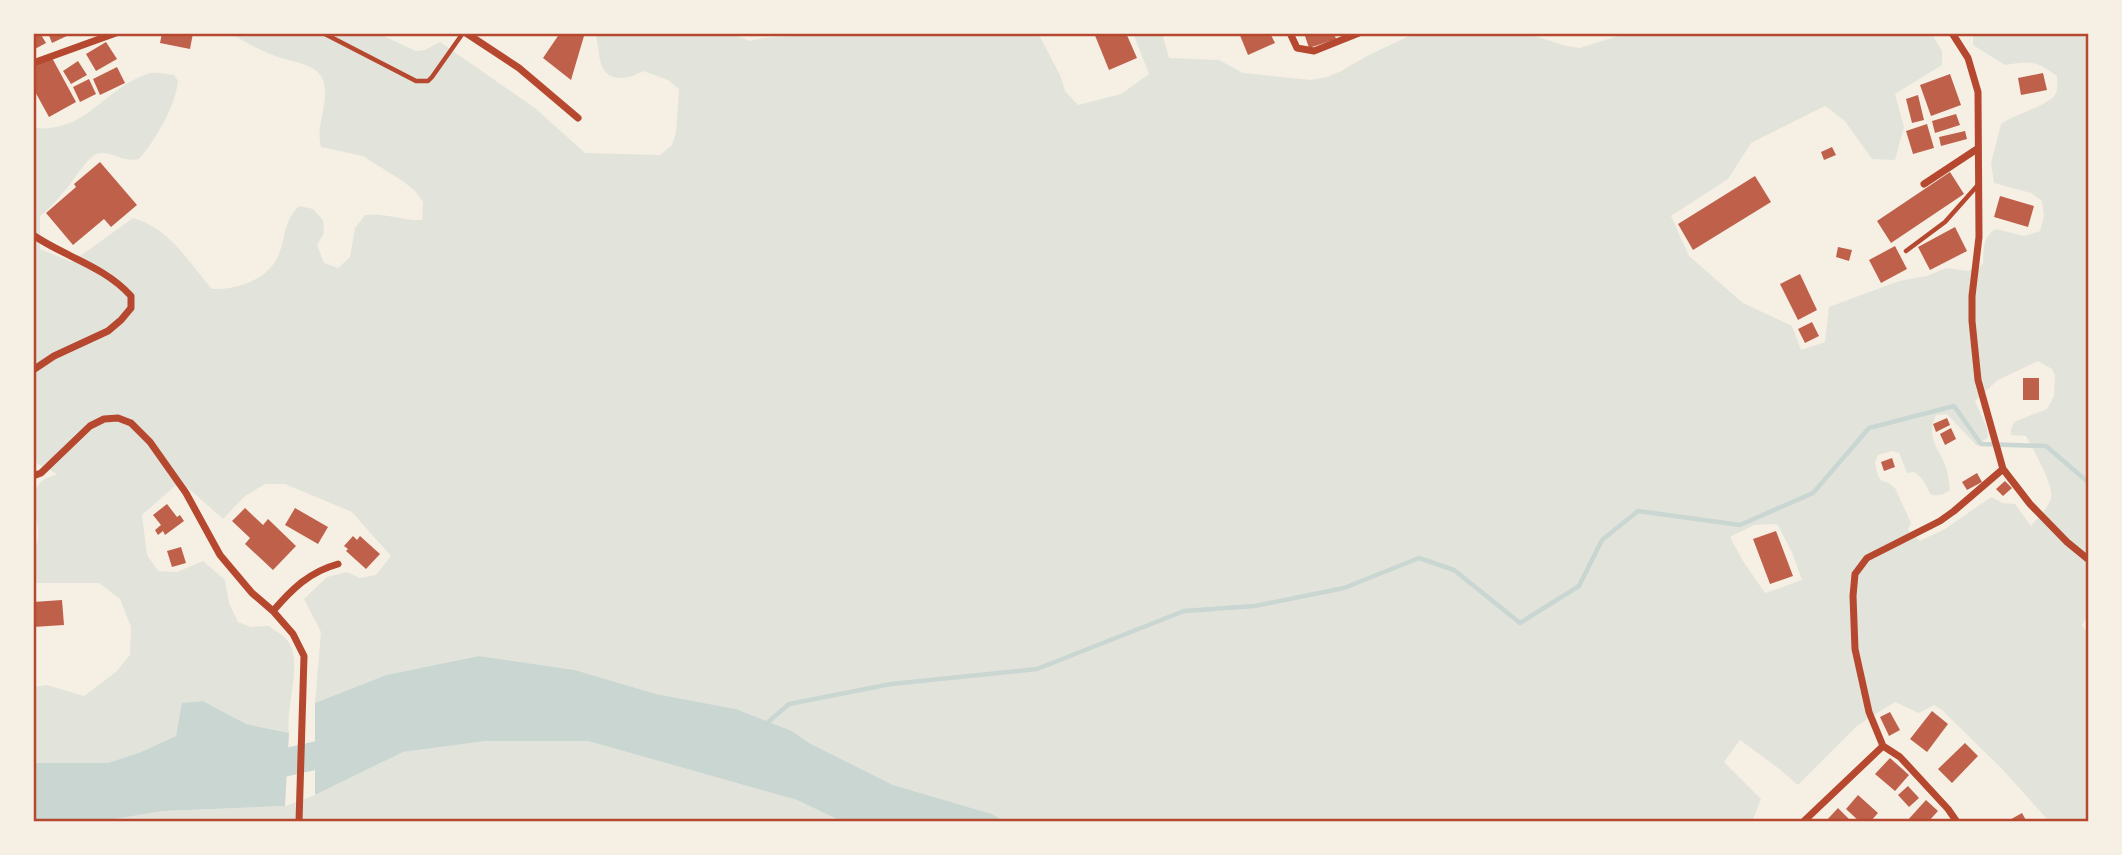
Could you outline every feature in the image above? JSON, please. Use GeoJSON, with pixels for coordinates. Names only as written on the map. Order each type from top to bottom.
{"type":"FeatureCollection","features":[{"type":"Feature","properties":{"kind":"street"},"geometry":{"type":"LineString","coordinates":[[33,63],[116,33]]}},
{"type":"Feature","properties":{"kind":"street"},"geometry":{"type":"LineString","coordinates":[[464,33],[519,68],[578,118]]}},
{"type":"Feature","properties":{"kind":"street"},"geometry":{"type":"LineString","coordinates":[[1290,33],[1297,48],[1314,51],[1359,33]]}},
{"type":"Feature","properties":{"kind":"street"},"geometry":{"type":"LineString","coordinates":[[1952,33],[1968,58],[1976,82],[1980,183],[1979,237],[1972,321],[1979,380],[1998,454],[2003,468],[2030,504],[2089,560]]}},
{"type":"Feature","properties":{"kind":"street"},"geometry":{"type":"LineString","coordinates":[[1924,184],[1977,149]]}},
{"type":"Feature","properties":{"kind":"street"},"geometry":{"type":"LineString","coordinates":[[33,235],[55,250],[96,268],[120,284],[131,296],[131,307],[121,320],[107,331],[54,356],[33,370]]}},
{"type":"Feature","properties":{"kind":"street"},"geometry":{"type":"LineString","coordinates":[[33,476],[41,473],[90,426],[104,419],[118,418],[131,423],[150,443],[186,493],[220,555],[251,593],[293,634],[304,656],[299,822]]}},
{"type":"Feature","properties":{"kind":"street"},"geometry":{"type":"LineString","coordinates":[[1957,822],[1900,757],[1883,746],[1868,712],[1854,649],[1855,574],[1867,558],[1940,522],[2003,468]]}},
{"type":"Feature","properties":{"kind":"street"},"geometry":{"type":"LineString","coordinates":[[272,611],[309,575],[338,565]]}},
{"type":"Feature","properties":{"kind":"street"},"geometry":{"type":"LineString","coordinates":[[1803,822],[1883,746]]}},
{"type":"Feature","properties":{"kind":"street"},"geometry":{"type":"LineString","coordinates":[[1810,816],[1817,822]]}},
{"type":"Feature","properties":{"kind":"lane"},"geometry":{"type":"LineString","coordinates":[[323,33],[422,82],[432,77],[464,33]]}},
{"type":"Feature","properties":{"kind":"lane"},"geometry":{"type":"LineString","coordinates":[[1906,251],[1945,222],[1980,183]]}},
{"type":"Feature","properties":{"kind":"shaded area"},"geometry":{"type":"Polygon","coordinates":[[[229,33],[377,33],[416,51],[425,50],[440,42],[535,108],[585,153],[660,155],[672,145],[676,132],[679,89],[668,80],[643,71],[624,78],[613,77],[607,73],[600,62],[595,33],[729,33],[750,41],[824,33],[1038,33],[1061,77],[1065,91],[1078,105],[1121,94],[1149,74],[1133,33],[1162,33],[1169,58],[1219,60],[1243,73],[1311,80],[1341,71],[1415,33],[1534,33],[1535,36],[1580,48],[1627,33],[1931,33],[1942,51],[1942,65],[1895,94],[1904,127],[1895,160],[1872,159],[1844,120],[1825,106],[1751,143],[1728,179],[1671,216],[1689,256],[1743,303],[1792,326],[1801,350],[1825,342],[1829,307],[1899,281],[1927,276],[1946,268],[1968,271],[1983,264],[1986,240],[1996,229],[2024,236],[2040,231],[2044,216],[2042,201],[2031,193],[1994,183],[1991,163],[2001,124],[2053,97],[2057,91],[2057,76],[2033,63],[2005,65],[1973,45],[1973,33],[2089,33],[2089,612],[2082,626],[2089,634],[2089,822],[2050,822],[2002,769],[1942,710],[1934,705],[1919,713],[1895,702],[1858,725],[1798,785],[1740,740],[1724,762],[1761,799],[1752,822],[1005,822],[992,814],[893,785],[809,743],[792,731],[736,709],[656,694],[575,670],[479,656],[386,675],[315,703],[321,632],[304,599],[327,577],[347,572],[360,578],[376,575],[391,556],[352,512],[285,484],[265,484],[245,496],[223,519],[188,488],[175,486],[142,515],[147,555],[158,571],[177,572],[203,561],[225,580],[229,603],[238,622],[251,627],[269,626],[287,640],[294,659],[289,733],[246,724],[203,701],[183,703],[176,736],[141,752],[108,763],[33,763],[33,687],[47,685],[84,696],[116,672],[130,655],[131,627],[120,599],[99,583],[33,583],[33,551],[38,533],[34,496],[42,481],[57,474],[33,459],[33,128],[52,128],[67,124],[81,117],[118,89],[147,74],[174,75],[178,81],[164,122],[139,159],[127,159],[106,153],[92,156],[58,199],[40,216],[40,249],[72,262],[133,218],[146,223],[168,238],[212,289],[231,288],[259,277],[273,264],[281,249],[287,224],[299,206],[313,209],[323,220],[324,233],[317,245],[324,263],[338,268],[350,257],[355,228],[365,215],[422,220],[423,202],[404,182],[363,156],[321,147],[325,93],[324,83],[316,71],[265,52],[229,33]],[[2038,361],[1998,380],[1975,401],[1987,428],[1988,437],[1977,446],[1947,414],[1936,415],[1932,434],[1947,472],[1950,490],[1945,493],[1930,494],[1920,477],[1914,472],[1907,473],[1899,453],[1892,451],[1878,455],[1875,462],[1878,476],[1895,488],[1911,523],[1908,530],[1920,541],[1945,529],[1991,497],[2003,503],[2015,504],[2031,526],[2048,505],[2051,492],[2038,458],[2026,436],[2011,435],[2014,422],[2047,409],[2054,396],[2055,375],[2052,369],[2038,361]],[[1777,524],[1754,525],[1730,537],[1765,593],[1802,580],[1792,552],[1777,524]]]}},
{"type":"Feature","properties":{"kind":"shaded area"},"geometry":{"type":"Polygon","coordinates":[[[479,656],[575,670],[656,694],[736,709],[792,731],[809,743],[893,785],[992,814],[1005,822],[843,822],[797,800],[588,741],[486,741],[403,752],[315,795],[315,703],[386,675],[479,656]]]}},
{"type":"Feature","properties":{"kind":"shaded area"},"geometry":{"type":"Polygon","coordinates":[[[203,701],[246,724],[289,733],[285,806],[162,811],[98,822],[33,822],[33,763],[108,763],[141,752],[176,736],[182,703],[203,701]]]}},
{"type":"Feature","properties":{"kind":"shaded area"},"geometry":{"type":"Polygon","coordinates":[[[486,741],[588,741],[797,800],[843,822],[98,822],[162,811],[285,806],[315,795],[403,752],[486,741]]]}},
{"type":"Feature","properties":{"kind":"building"},"geometry":{"type":"Polygon","coordinates":[[[33,33],[40,33],[46,43],[33,50],[33,33]]]}},
{"type":"Feature","properties":{"kind":"building"},"geometry":{"type":"Polygon","coordinates":[[[48,33],[73,33],[52,43],[48,33]]]}},
{"type":"Feature","properties":{"kind":"building"},"geometry":{"type":"Polygon","coordinates":[[[162,33],[193,33],[190,49],[160,43],[162,33]]]}},
{"type":"Feature","properties":{"kind":"building"},"geometry":{"type":"Polygon","coordinates":[[[560,33],[582,33],[584,36],[571,80],[543,58],[560,33]]]}},
{"type":"Feature","properties":{"kind":"building"},"geometry":{"type":"Polygon","coordinates":[[[1094,33],[1126,33],[1137,58],[1109,70],[1094,33]]]}},
{"type":"Feature","properties":{"kind":"building"},"geometry":{"type":"Polygon","coordinates":[[[1239,33],[1270,33],[1275,43],[1248,55],[1239,33]]]}},
{"type":"Feature","properties":{"kind":"building"},"geometry":{"type":"Polygon","coordinates":[[[1304,33],[1334,33],[1336,39],[1309,48],[1304,33]]]}},
{"type":"Feature","properties":{"kind":"building"},"geometry":{"type":"Polygon","coordinates":[[[106,42],[117,59],[96,71],[86,54],[106,42]]]}},
{"type":"Feature","properties":{"kind":"building"},"geometry":{"type":"Polygon","coordinates":[[[51,56],[76,102],[49,117],[33,88],[33,66],[51,56]]]}},
{"type":"Feature","properties":{"kind":"building"},"geometry":{"type":"Polygon","coordinates":[[[78,61],[87,75],[71,84],[63,71],[78,61]]]}},
{"type":"Feature","properties":{"kind":"building"},"geometry":{"type":"Polygon","coordinates":[[[117,67],[125,83],[100,95],[93,79],[117,67]]]}},
{"type":"Feature","properties":{"kind":"building"},"geometry":{"type":"Polygon","coordinates":[[[2043,73],[2047,90],[2021,95],[2018,78],[2043,73]]]}},
{"type":"Feature","properties":{"kind":"building"},"geometry":{"type":"Polygon","coordinates":[[[1950,74],[1961,105],[1931,116],[1920,85],[1950,74]]]}},
{"type":"Feature","properties":{"kind":"building"},"geometry":{"type":"Polygon","coordinates":[[[89,79],[96,94],[80,102],[73,87],[89,79]]]}},
{"type":"Feature","properties":{"kind":"building"},"geometry":{"type":"Polygon","coordinates":[[[1918,95],[1924,120],[1912,123],[1906,99],[1918,95]]]}},
{"type":"Feature","properties":{"kind":"building"},"geometry":{"type":"Polygon","coordinates":[[[1956,114],[1960,125],[1935,133],[1932,121],[1956,114]]]}},
{"type":"Feature","properties":{"kind":"building"},"geometry":{"type":"Polygon","coordinates":[[[1927,124],[1934,148],[1913,154],[1906,131],[1927,124]]]}},
{"type":"Feature","properties":{"kind":"building"},"geometry":{"type":"Polygon","coordinates":[[[1965,131],[1967,139],[1941,146],[1939,137],[1965,131]]]}},
{"type":"Feature","properties":{"kind":"building"},"geometry":{"type":"Polygon","coordinates":[[[1832,147],[1836,155],[1824,160],[1821,152],[1832,147]]]}},
{"type":"Feature","properties":{"kind":"building"},"geometry":{"type":"Polygon","coordinates":[[[100,162],[137,205],[111,227],[104,219],[73,245],[46,213],[100,162]]]}},
{"type":"Feature","properties":{"kind":"building"},"geometry":{"type":"Polygon","coordinates":[[[1950,172],[1964,194],[1891,243],[1877,221],[1950,172]]]}},
{"type":"Feature","properties":{"kind":"building"},"geometry":{"type":"Polygon","coordinates":[[[1755,176],[1771,202],[1693,250],[1678,224],[1755,176]]]}},
{"type":"Feature","properties":{"kind":"building"},"geometry":{"type":"Polygon","coordinates":[[[2000,196],[2034,206],[2028,227],[1994,217],[2000,196]]]}},
{"type":"Feature","properties":{"kind":"building"},"geometry":{"type":"Polygon","coordinates":[[[1955,227],[1967,251],[1930,270],[1918,247],[1955,227]]]}},
{"type":"Feature","properties":{"kind":"building"},"geometry":{"type":"Polygon","coordinates":[[[1895,246],[1907,269],[1881,283],[1869,260],[1895,246]]]}},
{"type":"Feature","properties":{"kind":"building"},"geometry":{"type":"Polygon","coordinates":[[[1838,247],[1852,250],[1849,261],[1836,257],[1838,247]]]}},
{"type":"Feature","properties":{"kind":"building"},"geometry":{"type":"Polygon","coordinates":[[[1800,274],[1817,310],[1798,320],[1780,284],[1800,274]]]}},
{"type":"Feature","properties":{"kind":"building"},"geometry":{"type":"Polygon","coordinates":[[[1812,322],[1819,336],[1805,343],[1798,329],[1812,322]]]}},
{"type":"Feature","properties":{"kind":"building"},"geometry":{"type":"Polygon","coordinates":[[[2023,378],[2039,378],[2039,400],[2023,400],[2023,378]]]}},
{"type":"Feature","properties":{"kind":"building"},"geometry":{"type":"Polygon","coordinates":[[[1947,418],[1950,425],[1936,432],[1933,424],[1947,418]]]}},
{"type":"Feature","properties":{"kind":"building"},"geometry":{"type":"Polygon","coordinates":[[[1951,428],[1956,439],[1945,445],[1940,434],[1951,428]]]}},
{"type":"Feature","properties":{"kind":"building"},"geometry":{"type":"Polygon","coordinates":[[[1892,458],[1895,467],[1884,471],[1881,462],[1892,458]]]}},
{"type":"Feature","properties":{"kind":"building"},"geometry":{"type":"Polygon","coordinates":[[[1977,473],[1982,482],[1967,490],[1962,482],[1977,473]]]}},
{"type":"Feature","properties":{"kind":"building"},"geometry":{"type":"Polygon","coordinates":[[[2005,481],[2012,488],[2003,496],[1996,489],[2005,481]]]}},
{"type":"Feature","properties":{"kind":"building"},"geometry":{"type":"Polygon","coordinates":[[[167,504],[177,517],[180,515],[184,521],[165,535],[163,531],[158,535],[155,530],[161,525],[153,515],[167,504]]]}},
{"type":"Feature","properties":{"kind":"building"},"geometry":{"type":"Polygon","coordinates":[[[245,508],[263,525],[268,519],[296,546],[273,570],[245,544],[250,538],[232,521],[245,508]]]}},
{"type":"Feature","properties":{"kind":"building"},"geometry":{"type":"Polygon","coordinates":[[[295,508],[328,527],[318,544],[285,525],[295,508]]]}},
{"type":"Feature","properties":{"kind":"building"},"geometry":{"type":"Polygon","coordinates":[[[1776,531],[1793,576],[1770,584],[1753,539],[1776,531]]]}},
{"type":"Feature","properties":{"kind":"building"},"geometry":{"type":"Polygon","coordinates":[[[353,536],[357,540],[360,536],[380,554],[366,569],[344,546],[353,536]]]}},
{"type":"Feature","properties":{"kind":"building"},"geometry":{"type":"Polygon","coordinates":[[[181,547],[186,563],[172,567],[167,551],[181,547]]]}},
{"type":"Feature","properties":{"kind":"building"},"geometry":{"type":"Polygon","coordinates":[[[62,600],[64,625],[33,627],[33,602],[62,600]]]}},
{"type":"Feature","properties":{"kind":"building"},"geometry":{"type":"Polygon","coordinates":[[[1932,711],[1948,724],[1927,752],[1910,739],[1932,711]]]}},
{"type":"Feature","properties":{"kind":"building"},"geometry":{"type":"Polygon","coordinates":[[[1890,712],[1900,730],[1889,736],[1880,717],[1890,712]]]}},
{"type":"Feature","properties":{"kind":"building"},"geometry":{"type":"Polygon","coordinates":[[[1965,743],[1978,756],[1952,783],[1938,769],[1965,743]]]}},
{"type":"Feature","properties":{"kind":"building"},"geometry":{"type":"Polygon","coordinates":[[[1890,758],[1909,775],[1895,791],[1875,774],[1890,758]]]}},
{"type":"Feature","properties":{"kind":"building"},"geometry":{"type":"Polygon","coordinates":[[[1908,786],[1919,798],[1909,807],[1898,795],[1908,786]]]}},
{"type":"Feature","properties":{"kind":"building"},"geometry":{"type":"Polygon","coordinates":[[[1858,795],[1878,813],[1870,822],[1860,822],[1846,809],[1858,795]]]}},
{"type":"Feature","properties":{"kind":"building"},"geometry":{"type":"Polygon","coordinates":[[[1926,800],[1938,811],[1928,822],[1906,822],[1926,800]]]}},
{"type":"Feature","properties":{"kind":"building"},"geometry":{"type":"Polygon","coordinates":[[[1838,808],[1852,822],[1825,822],[1838,808]]]}},
{"type":"Feature","properties":{"kind":"building"},"geometry":{"type":"Polygon","coordinates":[[[2022,813],[2027,822],[2006,822],[2022,813]]]}},
{"type":"Feature","properties":{"kind":"waterway"},"geometry":{"type":"LineString","coordinates":[[767,723],[789,704],[891,684],[1037,669],[1184,611],[1255,606],[1344,588],[1419,558],[1454,570],[1520,623],[1579,586],[1602,540],[1638,511],[1740,525],[1813,493],[1869,428],[1954,406],[1981,444],[2046,446],[2089,483]]}},
{"type":"Feature","properties":{"kind":"waterway"},"geometry":{"type":"LineString","coordinates":[[252,770],[353,747]]}}]}
